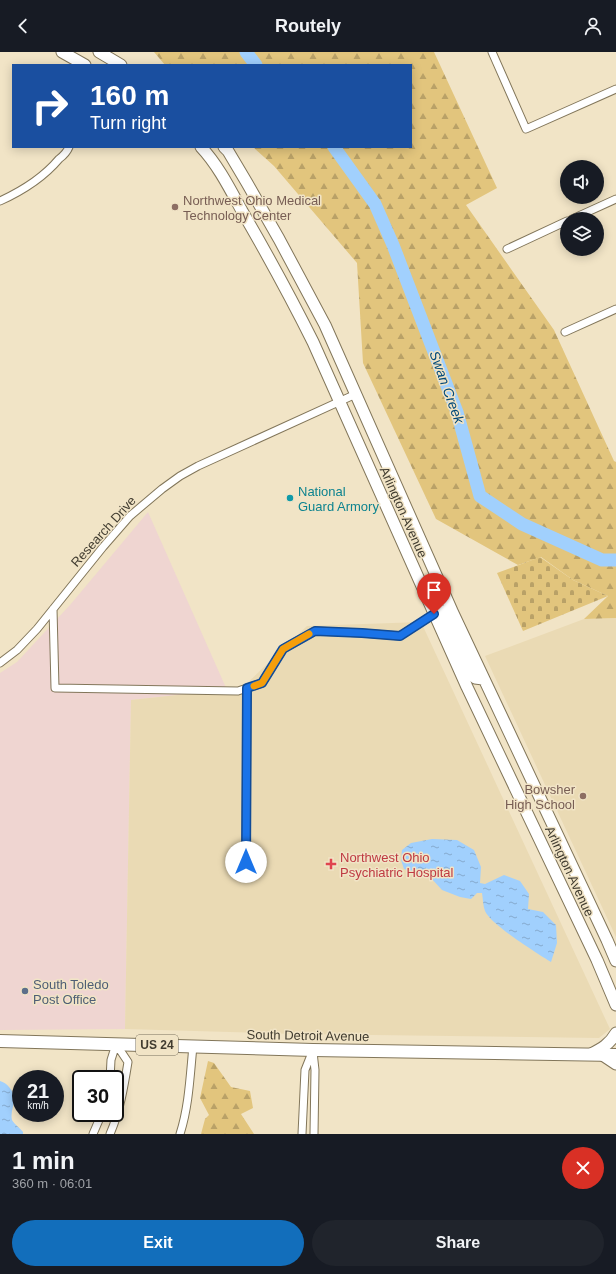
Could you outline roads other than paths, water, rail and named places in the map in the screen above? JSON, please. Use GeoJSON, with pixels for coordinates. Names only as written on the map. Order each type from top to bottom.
{"type":"FeatureCollection","features":[{"type":"Feature","properties":{"kind":"main road","name":"South Detroit Avenue"},"geometry":{"type":"LineString","coordinates":[[0,1041],[313,1050],[616,1054]]}},
{"type":"Feature","properties":{"kind":"street"},"geometry":{"type":"LineString","coordinates":[[62,52],[83,64]]}},
{"type":"Feature","properties":{"kind":"street"},"geometry":{"type":"LineString","coordinates":[[99,52],[119,64]]}},
{"type":"Feature","properties":{"kind":"street"},"geometry":{"type":"LineString","coordinates":[[492,52],[526,129],[616,89]]}},
{"type":"Feature","properties":{"kind":"street"},"geometry":{"type":"LineString","coordinates":[[0,201],[23,190],[36,181],[47,172],[70,148]]}},
{"type":"Feature","properties":{"kind":"street","name":"Arlington Avenue"},"geometry":{"type":"LineString","coordinates":[[202,148],[228,186],[291,298],[313,342],[467,687],[597,960],[616,1005]]}},
{"type":"Feature","properties":{"kind":"street","name":"Arlington Avenue"},"geometry":{"type":"LineString","coordinates":[[225,148],[247,183],[312,300],[356,394],[452,611],[616,962]]}},
{"type":"Feature","properties":{"kind":"street"},"geometry":{"type":"LineString","coordinates":[[587,212],[616,199]]}},
{"type":"Feature","properties":{"kind":"street"},"geometry":{"type":"LineString","coordinates":[[507,249],[560,224]]}},
{"type":"Feature","properties":{"kind":"street"},"geometry":{"type":"LineString","coordinates":[[565,332],[616,309]]}},
{"type":"Feature","properties":{"kind":"street","name":"Research Drive"},"geometry":{"type":"LineString","coordinates":[[0,663],[17,650],[130,516],[162,489],[180,476],[198,466],[356,394]]}},
{"type":"Feature","properties":{"kind":"street"},"geometry":{"type":"LineString","coordinates":[[381,496],[409,543],[430,591],[469,671],[475,678],[484,679]]}},
{"type":"Feature","properties":{"kind":"street"},"geometry":{"type":"LineString","coordinates":[[53,609],[55,688],[238,691],[262,683],[283,649],[315,631],[400,636],[434,614]]}},
{"type":"Feature","properties":{"kind":"street"},"geometry":{"type":"LineString","coordinates":[[246,862],[247,688]]}},
{"type":"Feature","properties":{"kind":"street"},"geometry":{"type":"LineString","coordinates":[[616,1033],[611,1041],[596,1054],[616,1064]]}},
{"type":"Feature","properties":{"kind":"street"},"geometry":{"type":"LineString","coordinates":[[110,1070],[111,1060],[116,1044]]}},
{"type":"Feature","properties":{"kind":"street"},"geometry":{"type":"LineString","coordinates":[[110,1134],[118,1111],[128,1062],[116,1044]]}},
{"type":"Feature","properties":{"kind":"street"},"geometry":{"type":"LineString","coordinates":[[180,1134],[185,1119],[188,1100],[193,1046]]}},
{"type":"Feature","properties":{"kind":"street"},"geometry":{"type":"LineString","coordinates":[[302,1134],[305,1070],[313,1050]]}},
{"type":"Feature","properties":{"kind":"street"},"geometry":{"type":"LineString","coordinates":[[313,1050],[315,1070],[314,1134]]}},
{"type":"Feature","properties":{"kind":"street"},"geometry":{"type":"LineString","coordinates":[[93,1134],[98,1122]]}},
{"type":"Feature","properties":{"kind":"water"},"geometry":{"type":"Polygon","coordinates":[[[432,839],[457,840],[474,850],[481,867],[480,883],[485,884],[504,875],[520,881],[529,894],[528,909],[543,912],[556,925],[557,943],[551,962],[505,931],[489,917],[484,909],[482,893],[477,893],[471,899],[460,897],[442,890],[431,878],[404,869],[401,860],[402,850],[411,843],[432,839]]]}},
{"type":"Feature","properties":{"kind":"water"},"geometry":{"type":"Polygon","coordinates":[[[0,1081],[11,1089],[12,1122],[23,1132],[23,1134],[0,1134],[0,1081]]]}},
{"type":"Feature","properties":{"kind":"waterway","name":"Swan Creek"},"geometry":{"type":"LineString","coordinates":[[246,52],[255,64]]}},
{"type":"Feature","properties":{"kind":"waterway","name":"Swan Creek"},"geometry":{"type":"LineString","coordinates":[[335,148],[375,204],[393,245],[457,412],[480,496],[522,524],[602,560],[616,560]]}},
{"type":"Feature","properties":{"kind":"place","name":"Northwest Ohio Medical Technology Center"},"geometry":{"type":"Point","coordinates":[175,207]}},
{"type":"Feature","properties":{"kind":"place","name":"National Guard Armory"},"geometry":{"type":"Point","coordinates":[290,498]}},
{"type":"Feature","properties":{"kind":"place","name":"Bowsher High School"},"geometry":{"type":"Point","coordinates":[583,796]}},
{"type":"Feature","properties":{"kind":"place","name":"Northwest Ohio Psychiatric Hospital"},"geometry":{"type":"Point","coordinates":[331,864]}},
{"type":"Feature","properties":{"kind":"place","name":"South Toledo Post Office"},"geometry":{"type":"Point","coordinates":[25,991]}}]}
